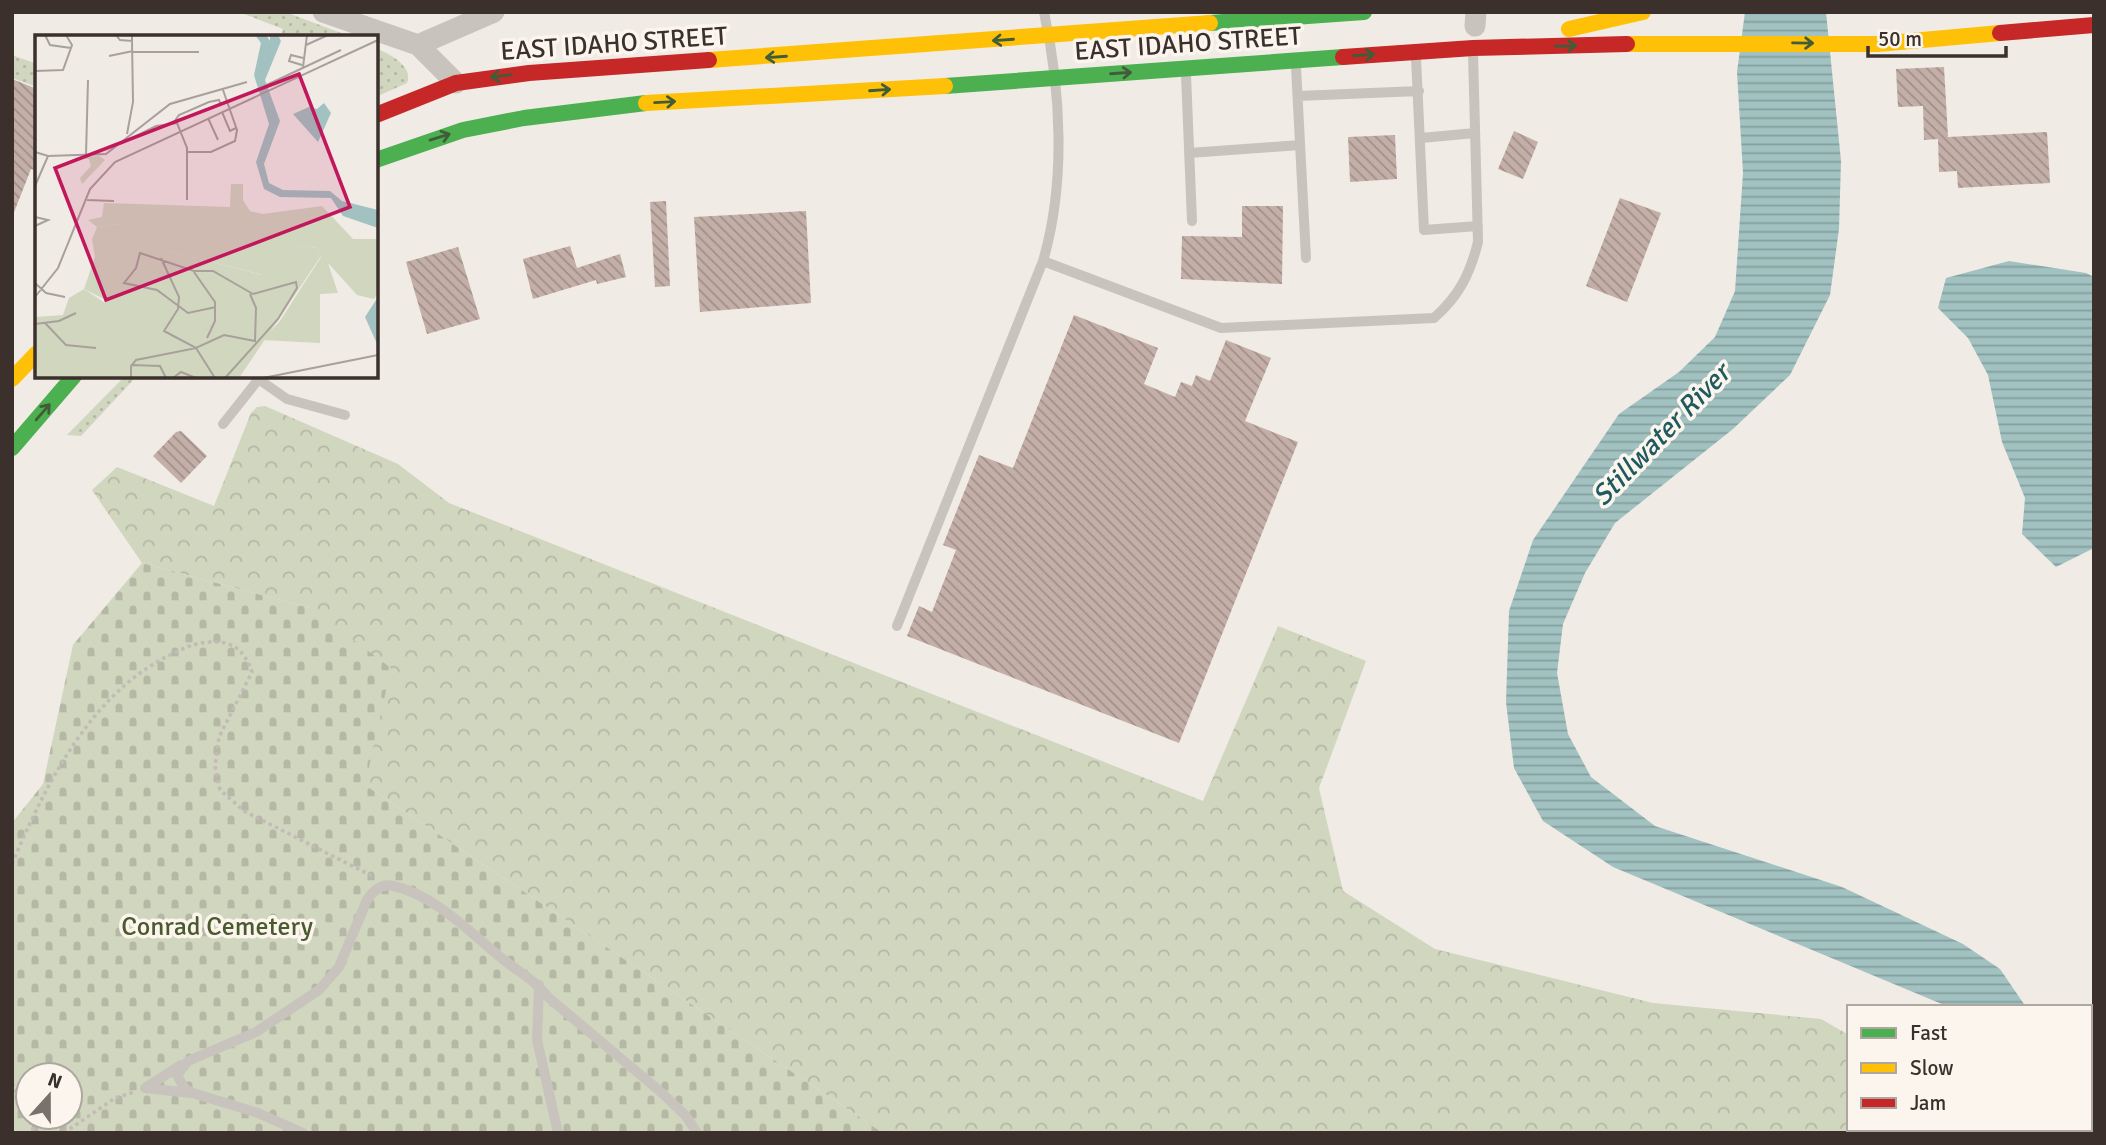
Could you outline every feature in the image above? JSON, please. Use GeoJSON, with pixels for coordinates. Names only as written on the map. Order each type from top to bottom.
{"type":"FeatureCollection","features":[{"type":"Feature","properties":{"kind":"highway","name":"EAST IDAHO STREET"},"geometry":{"type":"LineString","coordinates":[[378,114],[456,83],[529,73],[1364,12]]}},
{"type":"Feature","properties":{"kind":"highway"},"geometry":{"type":"LineString","coordinates":[[1473,48],[1492,36],[1546,34],[1643,12]]}},
{"type":"Feature","properties":{"kind":"highway"},"geometry":{"type":"LineString","coordinates":[[1303,33],[1346,14]]}},
{"type":"Feature","properties":{"kind":"highway","name":"EAST IDAHO STREET"},"geometry":{"type":"LineString","coordinates":[[378,159],[463,130],[576,110],[1473,48],[1734,42],[1878,44],[2094,24]]}},
{"type":"Feature","properties":{"kind":"highway"},"geometry":{"type":"LineString","coordinates":[[1053,79],[1096,62],[1174,53]]}},
{"type":"Feature","properties":{"kind":"highway"},"geometry":{"type":"LineString","coordinates":[[12,379],[35,355]]}},
{"type":"Feature","properties":{"kind":"highway"},"geometry":{"type":"LineString","coordinates":[[12,448],[72,378]]}},
{"type":"Feature","properties":{"kind":"street"},"geometry":{"type":"LineString","coordinates":[[323,12],[418,45],[456,83]]}},
{"type":"Feature","properties":{"kind":"street"},"geometry":{"type":"LineString","coordinates":[[418,45],[494,12]]}},
{"type":"Feature","properties":{"kind":"lane"},"geometry":{"type":"LineString","coordinates":[[897,626],[1043,261],[1056,199],[1053,79],[1044,12]]}},
{"type":"Feature","properties":{"kind":"lane"},"geometry":{"type":"LineString","coordinates":[[1043,261],[1221,328],[1434,318],[1454,301],[1471,270],[1478,242],[1473,48],[1476,19]]}},
{"type":"Feature","properties":{"kind":"lane"},"geometry":{"type":"LineString","coordinates":[[1416,52],[1424,230],[1478,226]]}},
{"type":"Feature","properties":{"kind":"lane"},"geometry":{"type":"LineString","coordinates":[[1296,60],[1306,258]]}},
{"type":"Feature","properties":{"kind":"lane"},"geometry":{"type":"LineString","coordinates":[[1185,69],[1192,221]]}},
{"type":"Feature","properties":{"kind":"lane"},"geometry":{"type":"LineString","coordinates":[[1298,96],[1419,91]]}},
{"type":"Feature","properties":{"kind":"lane"},"geometry":{"type":"LineString","coordinates":[[1420,138],[1475,134]]}},
{"type":"Feature","properties":{"kind":"lane"},"geometry":{"type":"LineString","coordinates":[[1189,153],[1300,145]]}},
{"type":"Feature","properties":{"kind":"lane"},"geometry":{"type":"LineString","coordinates":[[223,424],[256,378],[287,399],[345,415]]}},
{"type":"Feature","properties":{"kind":"lane"},"geometry":{"type":"LineString","coordinates":[[145,1088],[188,1061],[256,1032],[319,990],[339,967],[373,891],[392,885],[415,894],[455,919],[513,968],[539,985],[549,998],[662,1093],[686,1116],[697,1133]]}},
{"type":"Feature","properties":{"kind":"lane"},"geometry":{"type":"LineString","coordinates":[[539,985],[537,1040],[558,1133]]}},
{"type":"Feature","properties":{"kind":"lane"},"geometry":{"type":"LineString","coordinates":[[188,1061],[177,1074],[185,1089],[258,1113],[303,1133]]}},
{"type":"Feature","properties":{"kind":"lane"},"geometry":{"type":"LineString","coordinates":[[145,1088],[193,1093]]}},
{"type":"Feature","properties":{"kind":"path"},"geometry":{"type":"LineString","coordinates":[[12,864],[61,765],[101,708],[150,665],[196,642],[227,641],[245,653],[252,672],[219,737],[215,766],[220,790],[244,811],[289,836],[392,885]]}},
{"type":"Feature","properties":{"kind":"path"},"geometry":{"type":"LineString","coordinates":[[12,1083],[35,1133]]}},
{"type":"Feature","properties":{"kind":"path"},"geometry":{"type":"LineString","coordinates":[[64,1133],[116,1098],[145,1088]]}},
{"type":"Feature","properties":{"kind":"green space"},"geometry":{"type":"Polygon","coordinates":[[[239,12],[285,12],[347,35],[282,35],[283,29],[239,12]]]}},
{"type":"Feature","properties":{"kind":"green space"},"geometry":{"type":"Polygon","coordinates":[[[378,49],[404,66],[407,83],[378,96],[378,49]]]}},
{"type":"Feature","properties":{"kind":"green space"},"geometry":{"type":"Polygon","coordinates":[[[12,55],[35,63],[35,86],[12,78],[12,55]]]}},
{"type":"Feature","properties":{"kind":"green space"},"geometry":{"type":"Polygon","coordinates":[[[123,378],[135,378],[81,436],[67,435],[123,378]]]}},
{"type":"Feature","properties":{"kind":"green space"},"geometry":{"type":"Polygon","coordinates":[[[265,406],[398,464],[449,503],[1203,801],[1278,626],[1366,661],[1319,788],[1343,891],[1435,949],[1653,1003],[1821,1019],[1847,1034],[1847,1131],[1938,1133],[883,1133],[365,785],[310,608],[142,563],[92,490],[117,467],[214,506],[251,413],[257,407],[265,406]]]}},
{"type":"Feature","properties":{"kind":"green space","name":"Conrad Cemetery"},"geometry":{"type":"Polygon","coordinates":[[[142,563],[310,608],[391,668],[365,785],[883,1133],[12,1133],[12,823],[43,784],[73,645],[142,563]]]}},
{"type":"Feature","properties":{"kind":"water","name":"Stillwater River"},"geometry":{"type":"Polygon","coordinates":[[[1745,12],[1826,12],[1841,161],[1839,229],[1830,295],[1790,375],[1733,429],[1615,523],[1585,573],[1563,624],[1557,673],[1568,734],[1591,777],[1655,826],[1842,887],[1963,944],[2000,969],[2025,1005],[1944,1005],[1613,867],[1543,821],[1514,768],[1506,702],[1509,611],[1533,540],[1619,414],[1679,372],[1715,337],[1735,291],[1743,173],[1737,72],[1745,12]]]}},
{"type":"Feature","properties":{"kind":"water"},"geometry":{"type":"Polygon","coordinates":[[[2009,261],[2086,273],[2094,277],[2094,548],[2056,567],[2022,534],[2025,498],[2002,442],[1988,375],[1968,338],[1938,308],[1946,278],[2009,261]]]}},
{"type":"Feature","properties":{"kind":"water"},"geometry":{"type":"Polygon","coordinates":[[[2092,1098],[2094,1099],[2094,1133],[2012,1133],[2092,1131],[2092,1098]]]}},
{"type":"Feature","properties":{"kind":"building"},"geometry":{"type":"Polygon","coordinates":[[[1944,67],[1948,137],[2047,132],[2050,183],[1958,188],[1957,171],[1939,172],[1938,139],[1924,140],[1923,106],[1898,107],[1896,69],[1944,67]]]}},
{"type":"Feature","properties":{"kind":"building"},"geometry":{"type":"Polygon","coordinates":[[[12,79],[35,88],[35,170],[31,169],[13,215],[12,79]]]}},
{"type":"Feature","properties":{"kind":"building"},"geometry":{"type":"Polygon","coordinates":[[[1514,131],[1538,142],[1523,179],[1498,169],[1514,131]]]}},
{"type":"Feature","properties":{"kind":"building"},"geometry":{"type":"Polygon","coordinates":[[[1395,135],[1397,179],[1350,182],[1348,137],[1395,135]]]}},
{"type":"Feature","properties":{"kind":"building"},"geometry":{"type":"Polygon","coordinates":[[[1620,198],[1661,213],[1627,302],[1586,286],[1620,198]]]}},
{"type":"Feature","properties":{"kind":"building"},"geometry":{"type":"Polygon","coordinates":[[[666,201],[670,286],[655,287],[650,202],[666,201]]]}},
{"type":"Feature","properties":{"kind":"building"},"geometry":{"type":"Polygon","coordinates":[[[1242,206],[1283,206],[1282,284],[1181,279],[1182,236],[1242,237],[1242,206]]]}},
{"type":"Feature","properties":{"kind":"building"},"geometry":{"type":"Polygon","coordinates":[[[806,211],[811,303],[700,312],[694,217],[806,211]]]}},
{"type":"Feature","properties":{"kind":"building"},"geometry":{"type":"Polygon","coordinates":[[[570,246],[577,268],[620,254],[626,277],[597,284],[596,280],[533,299],[523,259],[570,246]]]}},
{"type":"Feature","properties":{"kind":"building"},"geometry":{"type":"Polygon","coordinates":[[[458,247],[480,319],[427,334],[406,262],[458,247]]]}},
{"type":"Feature","properties":{"kind":"building"},"geometry":{"type":"Polygon","coordinates":[[[1074,315],[1158,348],[1144,384],[1175,397],[1181,382],[1192,386],[1196,375],[1210,381],[1226,340],[1271,358],[1245,421],[1298,442],[1179,743],[907,636],[919,606],[932,612],[956,550],[943,545],[979,455],[1013,468],[1074,315]]]}},
{"type":"Feature","properties":{"kind":"building"},"geometry":{"type":"Polygon","coordinates":[[[181,431],[207,456],[181,483],[153,456],[176,432],[181,431]]]}},
{"type":"Feature","properties":{"kind":"traffic: fast"},"geometry":{"type":"LineString","coordinates":[[1210,23],[1364,12]]}},
{"type":"Feature","properties":{"kind":"traffic: fast"},"geometry":{"type":"LineString","coordinates":[[945,86],[1343,57]]}},
{"type":"Feature","properties":{"kind":"traffic: fast"},"geometry":{"type":"LineString","coordinates":[[378,159],[463,130],[524,118],[646,103]]}},
{"type":"Feature","properties":{"kind":"traffic: fast"},"geometry":{"type":"LineString","coordinates":[[12,448],[72,378]]}},
{"type":"Feature","properties":{"kind":"traffic: slow"},"geometry":{"type":"LineString","coordinates":[[1569,29],[1643,12]]}},
{"type":"Feature","properties":{"kind":"traffic: slow"},"geometry":{"type":"LineString","coordinates":[[709,60],[1210,23]]}},
{"type":"Feature","properties":{"kind":"traffic: slow"},"geometry":{"type":"LineString","coordinates":[[1627,44],[1878,44],[2000,33]]}},
{"type":"Feature","properties":{"kind":"traffic: slow"},"geometry":{"type":"LineString","coordinates":[[646,103],[945,86]]}},
{"type":"Feature","properties":{"kind":"traffic: slow"},"geometry":{"type":"LineString","coordinates":[[12,379],[35,355]]}},
{"type":"Feature","properties":{"kind":"traffic: jam"},"geometry":{"type":"LineString","coordinates":[[2000,33],[2094,25]]}},
{"type":"Feature","properties":{"kind":"traffic: jam"},"geometry":{"type":"LineString","coordinates":[[1343,57],[1473,48],[1627,44]]}},
{"type":"Feature","properties":{"kind":"traffic: jam"},"geometry":{"type":"LineString","coordinates":[[378,114],[456,83],[529,73],[709,60]]}}]}
